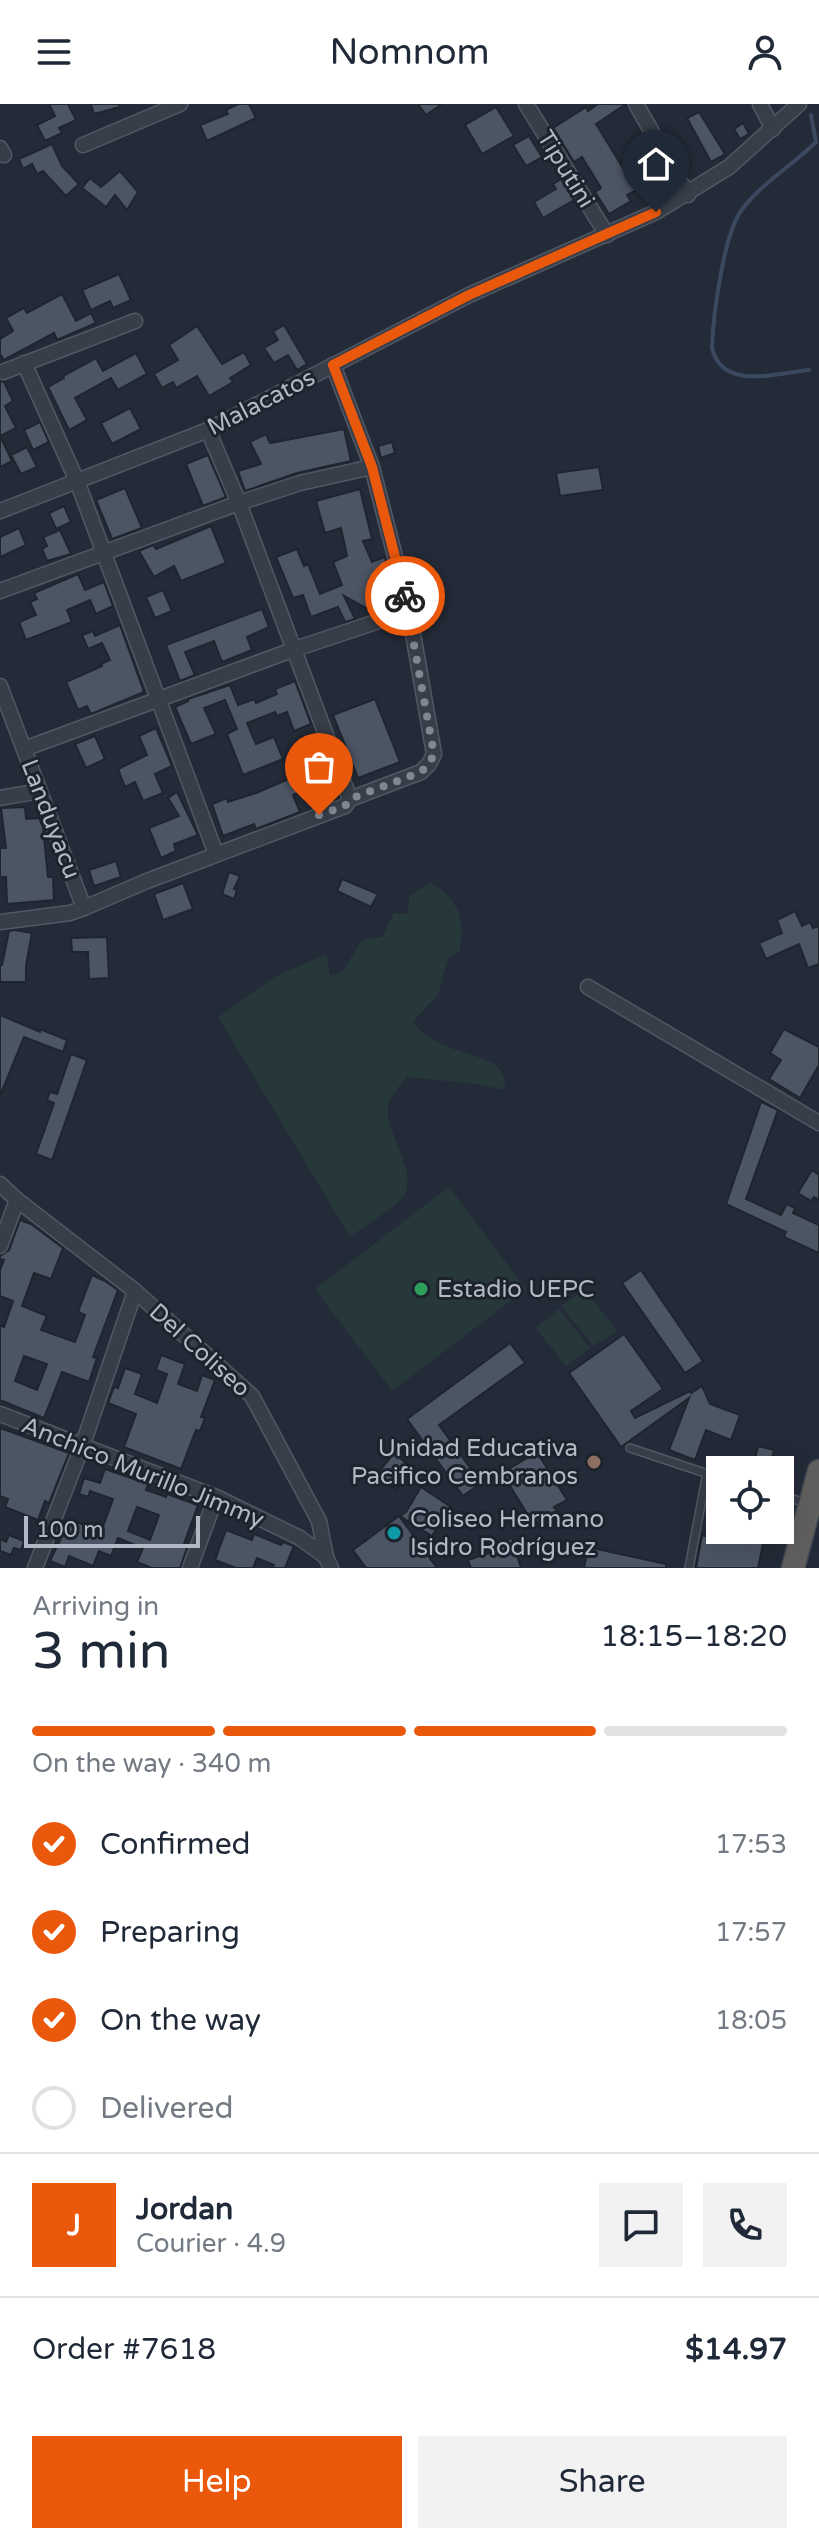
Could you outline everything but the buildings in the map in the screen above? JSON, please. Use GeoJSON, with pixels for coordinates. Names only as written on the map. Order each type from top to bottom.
{"type":"FeatureCollection","features":[{"type":"Feature","properties":{"kind":"highway"},"geometry":{"type":"LineString","coordinates":[[793,1568],[819,1471]]}},
{"type":"Feature","properties":{"kind":"street"},"geometry":{"type":"LineString","coordinates":[[83,145],[180,104]]}},
{"type":"Feature","properties":{"kind":"street","name":"Tiputini"},"geometry":{"type":"LineString","coordinates":[[526,104],[607,235]]}},
{"type":"Feature","properties":{"kind":"street"},"geometry":{"type":"LineString","coordinates":[[636,104],[688,195]]}},
{"type":"Feature","properties":{"kind":"street"},"geometry":{"type":"LineString","coordinates":[[760,104],[773,129]]}},
{"type":"Feature","properties":{"kind":"street","name":"Malacatos"},"geometry":{"type":"LineString","coordinates":[[0,511],[208,430],[469,295],[607,235],[688,195],[729,167],[799,104]]}},
{"type":"Feature","properties":{"kind":"street"},"geometry":{"type":"LineString","coordinates":[[3,372],[135,321]]}},
{"type":"Feature","properties":{"kind":"street"},"geometry":{"type":"LineString","coordinates":[[24,363],[77,481],[216,854]]}},
{"type":"Feature","properties":{"kind":"street"},"geometry":{"type":"LineString","coordinates":[[0,922],[70,913],[84,908],[345,806],[350,799],[421,772],[429,764],[434,754],[409,611],[372,467],[333,365]]}},
{"type":"Feature","properties":{"kind":"street"},"geometry":{"type":"LineString","coordinates":[[208,430],[239,503],[350,799]]}},
{"type":"Feature","properties":{"kind":"street"},"geometry":{"type":"LineString","coordinates":[[0,591],[239,503],[300,483],[372,467]]}},
{"type":"Feature","properties":{"kind":"street"},"geometry":{"type":"LineString","coordinates":[[24,749],[295,649],[409,611]]}},
{"type":"Feature","properties":{"kind":"street","name":"Landuyacu"},"geometry":{"type":"LineString","coordinates":[[0,686],[84,908]]}},
{"type":"Feature","properties":{"kind":"street"},"geometry":{"type":"LineString","coordinates":[[0,798],[40,791]]}},
{"type":"Feature","properties":{"kind":"street"},"geometry":{"type":"LineString","coordinates":[[588,987],[819,1123]]}},
{"type":"Feature","properties":{"kind":"street","name":"Del Coliseo"},"geometry":{"type":"LineString","coordinates":[[0,1184],[135,1291],[252,1396],[319,1521],[329,1562]]}},
{"type":"Feature","properties":{"kind":"street"},"geometry":{"type":"LineString","coordinates":[[0,1246],[17,1200]]}},
{"type":"Feature","properties":{"kind":"street"},"geometry":{"type":"LineString","coordinates":[[35,1568],[83,1444],[135,1291]]}},
{"type":"Feature","properties":{"kind":"street","name":"Anchico Murillo Jimmy"},"geometry":{"type":"LineString","coordinates":[[0,1414],[216,1497],[300,1538],[329,1562]]}},
{"type":"Feature","properties":{"kind":"street"},"geometry":{"type":"LineString","coordinates":[[190,1568],[216,1497]]}},
{"type":"Feature","properties":{"kind":"lane"},"geometry":{"type":"LineString","coordinates":[[630,1448],[706,1473]]}},
{"type":"Feature","properties":{"kind":"lane"},"geometry":{"type":"LineString","coordinates":[[689,1568],[706,1478]]}},
{"type":"Feature","properties":{"kind":"lane"},"geometry":{"type":"LineString","coordinates":[[794,1500],[808,1504]]}},
{"type":"Feature","properties":{"kind":"shaded area"},"geometry":{"type":"Polygon","coordinates":[[[431,883],[454,903],[461,920],[461,941],[459,952],[448,958],[438,995],[413,1021],[433,1040],[494,1064],[502,1073],[506,1090],[407,1077],[390,1099],[388,1114],[405,1165],[406,1189],[401,1199],[350,1237],[218,1017],[276,976],[327,954],[330,976],[342,972],[362,940],[382,937],[394,913],[408,914],[409,896],[431,883]]]}},
{"type":"Feature","properties":{"kind":"shaded area","name":"Estadio UEPC"},"geometry":{"type":"Polygon","coordinates":[[[449,1187],[526,1289],[392,1391],[315,1289],[449,1187]]]}},
{"type":"Feature","properties":{"kind":"shaded area"},"geometry":{"type":"Polygon","coordinates":[[[585,1290],[617,1331],[593,1346],[561,1306],[585,1290]]]}},
{"type":"Feature","properties":{"kind":"shaded area"},"geometry":{"type":"Polygon","coordinates":[[[559,1309],[590,1348],[566,1366],[536,1328],[559,1309]]]}},
{"type":"Feature","properties":{"kind":"waterway"},"geometry":{"type":"LineString","coordinates":[[809,370],[767,376],[739,375],[727,370],[712,348],[720,279],[733,226],[746,204],[816,142],[811,115]]}},
{"type":"Feature","properties":{"kind":"way so far"},"geometry":{"type":"LineString","coordinates":[[319,815],[345,806],[350,799],[421,772],[434,754],[405,596]]}},
{"type":"Feature","properties":{"kind":"place","name":"Estadio UEPC"},"geometry":{"type":"Point","coordinates":[421,1289]}},
{"type":"Feature","properties":{"kind":"place","name":"Unidad Educativa Pacifico Cembranos"},"geometry":{"type":"Point","coordinates":[594,1462]}},
{"type":"Feature","properties":{"kind":"place","name":"Coliseo Hermano Isidro Rodríguez"},"geometry":{"type":"Point","coordinates":[394,1533]}},
{"type":"Feature","properties":{"kind":"route"},"geometry":{"type":"LineString","coordinates":[[405,596],[372,467],[333,365],[469,295],[656,212]]}}]}
